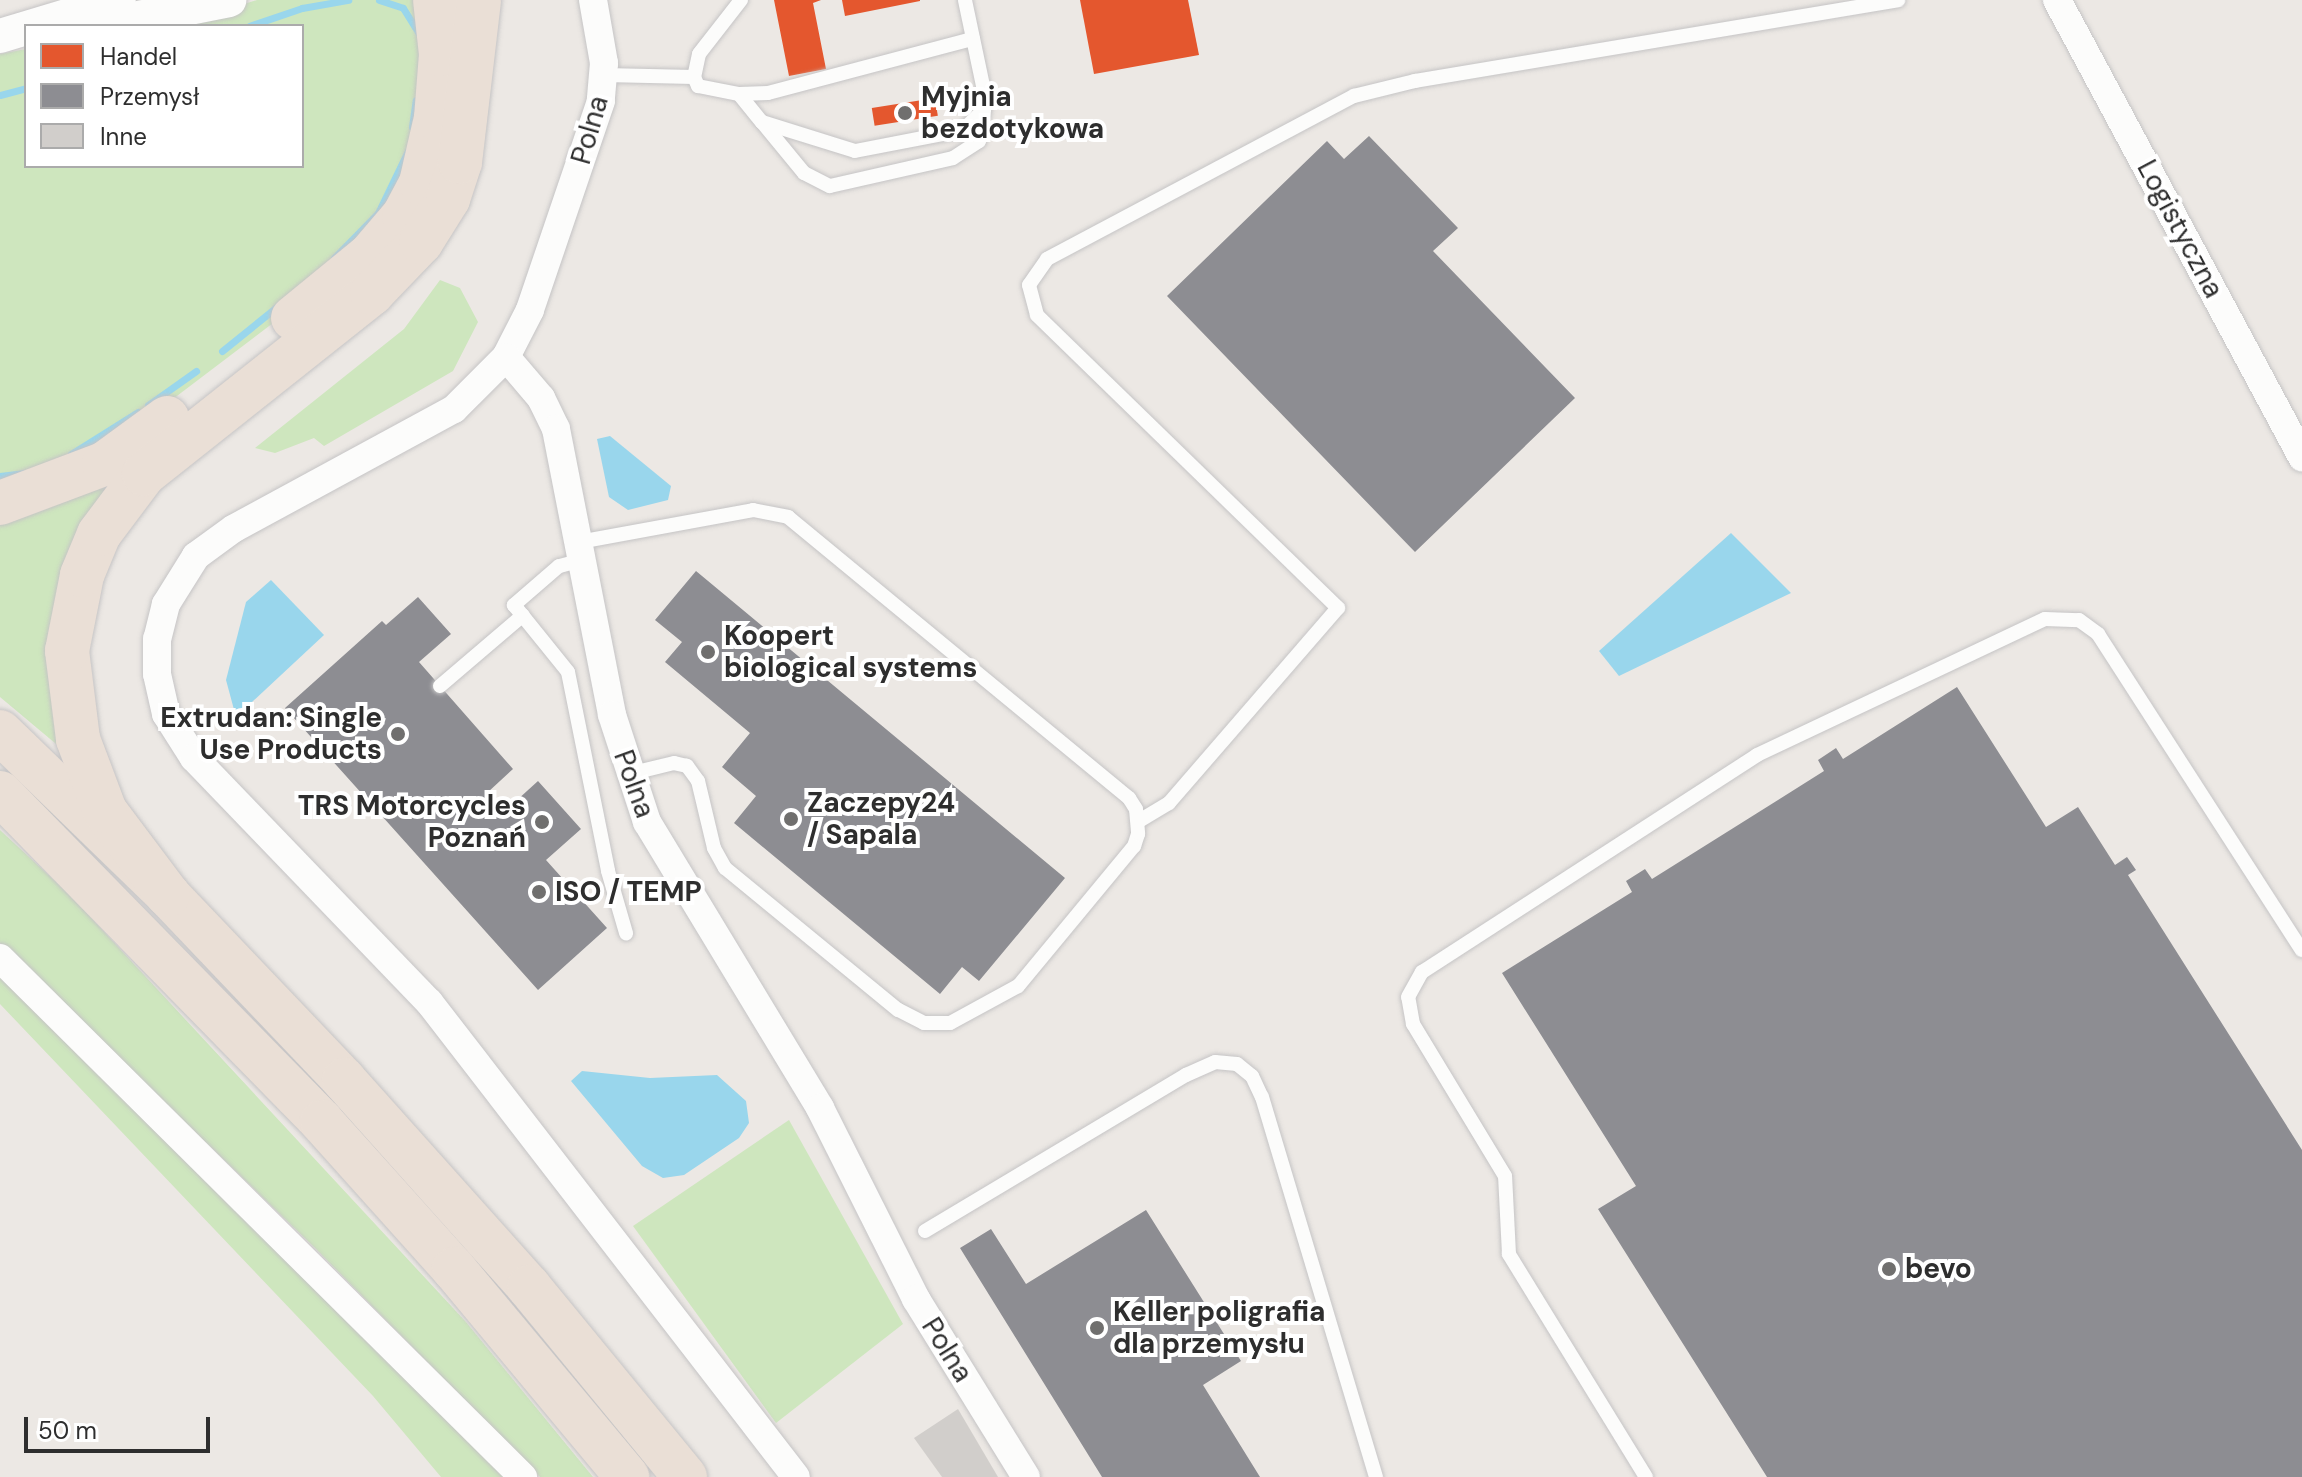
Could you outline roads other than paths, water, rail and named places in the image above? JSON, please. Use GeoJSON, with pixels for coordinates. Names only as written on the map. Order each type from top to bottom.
{"type":"FeatureCollection","features":[{"type":"Feature","properties":{"kind":"highway"},"geometry":{"type":"LineString","coordinates":[[0,503],[59,484],[123,453],[358,265],[392,231],[421,183],[431,144],[441,54],[435,0]]}},
{"type":"Feature","properties":{"kind":"highway"},"geometry":{"type":"LineString","coordinates":[[168,895],[105,811],[78,739],[67,651],[82,575],[99,534],[144,474],[372,293],[429,232],[448,199],[460,162],[479,0]]}},
{"type":"Feature","properties":{"kind":"highway"},"geometry":{"type":"LineString","coordinates":[[0,732],[168,895],[424,1169],[685,1477]]}},
{"type":"Feature","properties":{"kind":"highway"},"geometry":{"type":"LineString","coordinates":[[0,793],[322,1122],[454,1269],[627,1477]]}},
{"type":"Feature","properties":{"kind":"street"},"geometry":{"type":"LineString","coordinates":[[44,24],[119,0]]}},
{"type":"Feature","properties":{"kind":"street"},"geometry":{"type":"LineString","coordinates":[[108,24],[229,0]]}},
{"type":"Feature","properties":{"kind":"street"},"geometry":{"type":"LineString","coordinates":[[573,0],[599,31]]}},
{"type":"Feature","properties":{"kind":"street","name":"Polna"},"geometry":{"type":"LineString","coordinates":[[593,0],[604,75],[597,115],[539,286],[506,357],[532,386],[553,421],[628,774],[668,864],[820,1108],[916,1299],[1026,1477]]}},
{"type":"Feature","properties":{"kind":"street","name":"Logistyczna"},"geometry":{"type":"LineString","coordinates":[[2057,0],[2302,457]]}},
{"type":"Feature","properties":{"kind":"street"},"geometry":{"type":"LineString","coordinates":[[0,38],[24,30]]}},
{"type":"Feature","properties":{"kind":"street"},"geometry":{"type":"LineString","coordinates":[[0,38],[24,36]]}},
{"type":"Feature","properties":{"kind":"street"},"geometry":{"type":"LineString","coordinates":[[506,357],[454,409],[233,529],[196,556],[174,586],[160,624],[156,657],[161,697],[174,729],[201,766],[387,956],[460,1039],[796,1477]]}},
{"type":"Feature","properties":{"kind":"street"},"geometry":{"type":"LineString","coordinates":[[0,958],[523,1477]]}},
{"type":"Feature","properties":{"kind":"lane"},"geometry":{"type":"LineString","coordinates":[[741,0],[705,45],[694,77],[698,86],[739,94],[768,93],[973,39]]}},
{"type":"Feature","properties":{"kind":"lane"},"geometry":{"type":"LineString","coordinates":[[739,94],[804,173],[830,186],[953,158],[979,141],[984,110],[965,0]]}},
{"type":"Feature","properties":{"kind":"lane"},"geometry":{"type":"LineString","coordinates":[[1139,821],[1169,803],[1338,608],[1037,315],[1029,285],[1047,259],[1354,96],[1429,78],[1898,0]]}},
{"type":"Feature","properties":{"kind":"lane"},"geometry":{"type":"LineString","coordinates":[[604,75],[694,77]]}},
{"type":"Feature","properties":{"kind":"lane"},"geometry":{"type":"LineString","coordinates":[[762,122],[844,149],[867,151],[963,130],[984,110]]}},
{"type":"Feature","properties":{"kind":"lane"},"geometry":{"type":"LineString","coordinates":[[626,933],[608,871],[572,684],[564,663],[514,605],[580,551],[753,510],[788,517],[1129,798],[1139,821],[1134,846],[1018,986],[950,1023],[924,1023],[898,1010],[725,868],[714,848],[698,781],[687,766],[674,763],[628,774]]}},
{"type":"Feature","properties":{"kind":"lane"},"geometry":{"type":"LineString","coordinates":[[440,686],[523,615]]}},
{"type":"Feature","properties":{"kind":"lane"},"geometry":{"type":"LineString","coordinates":[[1646,1477],[1509,1254],[1505,1176],[1413,1024],[1408,997],[1422,972],[1757,755],[2045,619],[2079,620],[2098,634],[2302,950]]}},
{"type":"Feature","properties":{"kind":"lane"},"geometry":{"type":"LineString","coordinates":[[925,1231],[1186,1075],[1215,1062],[1237,1064],[1252,1076],[1262,1097],[1376,1477]]}},
{"type":"Feature","properties":{"kind":"water"},"geometry":{"type":"Polygon","coordinates":[[[610,436],[671,486],[668,500],[628,510],[609,497],[597,439],[610,436]]]}},
{"type":"Feature","properties":{"kind":"water"},"geometry":{"type":"Polygon","coordinates":[[[1731,533],[1791,593],[1619,676],[1599,651],[1731,533]]]}},
{"type":"Feature","properties":{"kind":"water"},"geometry":{"type":"Polygon","coordinates":[[[271,580],[324,635],[236,717],[226,680],[246,602],[271,580]]]}},
{"type":"Feature","properties":{"kind":"water"},"geometry":{"type":"Polygon","coordinates":[[[582,1071],[650,1078],[717,1075],[746,1101],[749,1123],[739,1138],[684,1175],[663,1178],[642,1166],[571,1081],[582,1071]]]}},
{"type":"Feature","properties":{"kind":"waterway"},"geometry":{"type":"LineString","coordinates":[[255,24],[302,8],[348,0]]}},
{"type":"Feature","properties":{"kind":"waterway"},"geometry":{"type":"LineString","coordinates":[[379,0],[403,8],[420,35]]}},
{"type":"Feature","properties":{"kind":"waterway"},"geometry":{"type":"LineString","coordinates":[[0,95],[24,89]]}},
{"type":"Feature","properties":{"kind":"waterway"},"geometry":{"type":"LineString","coordinates":[[412,127],[416,100]]}},
{"type":"Feature","properties":{"kind":"waterway"},"geometry":{"type":"LineString","coordinates":[[334,258],[378,213],[408,151]]}},
{"type":"Feature","properties":{"kind":"waterway"},"geometry":{"type":"LineString","coordinates":[[222,351],[279,305]]}},
{"type":"Feature","properties":{"kind":"waterway"},"geometry":{"type":"LineString","coordinates":[[148,405],[196,371]]}},
{"type":"Feature","properties":{"kind":"waterway"},"geometry":{"type":"LineString","coordinates":[[71,454],[138,412]]}},
{"type":"Feature","properties":{"kind":"waterway"},"geometry":{"type":"LineString","coordinates":[[0,476],[23,473]]}},
{"type":"Feature","properties":{"kind":"place","name":"Myjnia bezdotykowa"},"geometry":{"type":"Point","coordinates":[905,113]}},
{"type":"Feature","properties":{"kind":"place","name":"Koopert biological systems"},"geometry":{"type":"Point","coordinates":[708,652]}},
{"type":"Feature","properties":{"kind":"place","name":"Extrudan: Single Use Products"},"geometry":{"type":"Point","coordinates":[398,734]}},
{"type":"Feature","properties":{"kind":"place","name":"Zaczepy24 / Sapala"},"geometry":{"type":"Point","coordinates":[791,819]}},
{"type":"Feature","properties":{"kind":"place","name":"TRS Motorcycles Poznań"},"geometry":{"type":"Point","coordinates":[542,822]}},
{"type":"Feature","properties":{"kind":"place","name":"ISO / TEMP"},"geometry":{"type":"Point","coordinates":[539,892]}},
{"type":"Feature","properties":{"kind":"place","name":"bevo"},"geometry":{"type":"Point","coordinates":[1889,1269]}},
{"type":"Feature","properties":{"kind":"place","name":"Keller poligrafia dla przemysłu"},"geometry":{"type":"Point","coordinates":[1097,1328]}}]}
